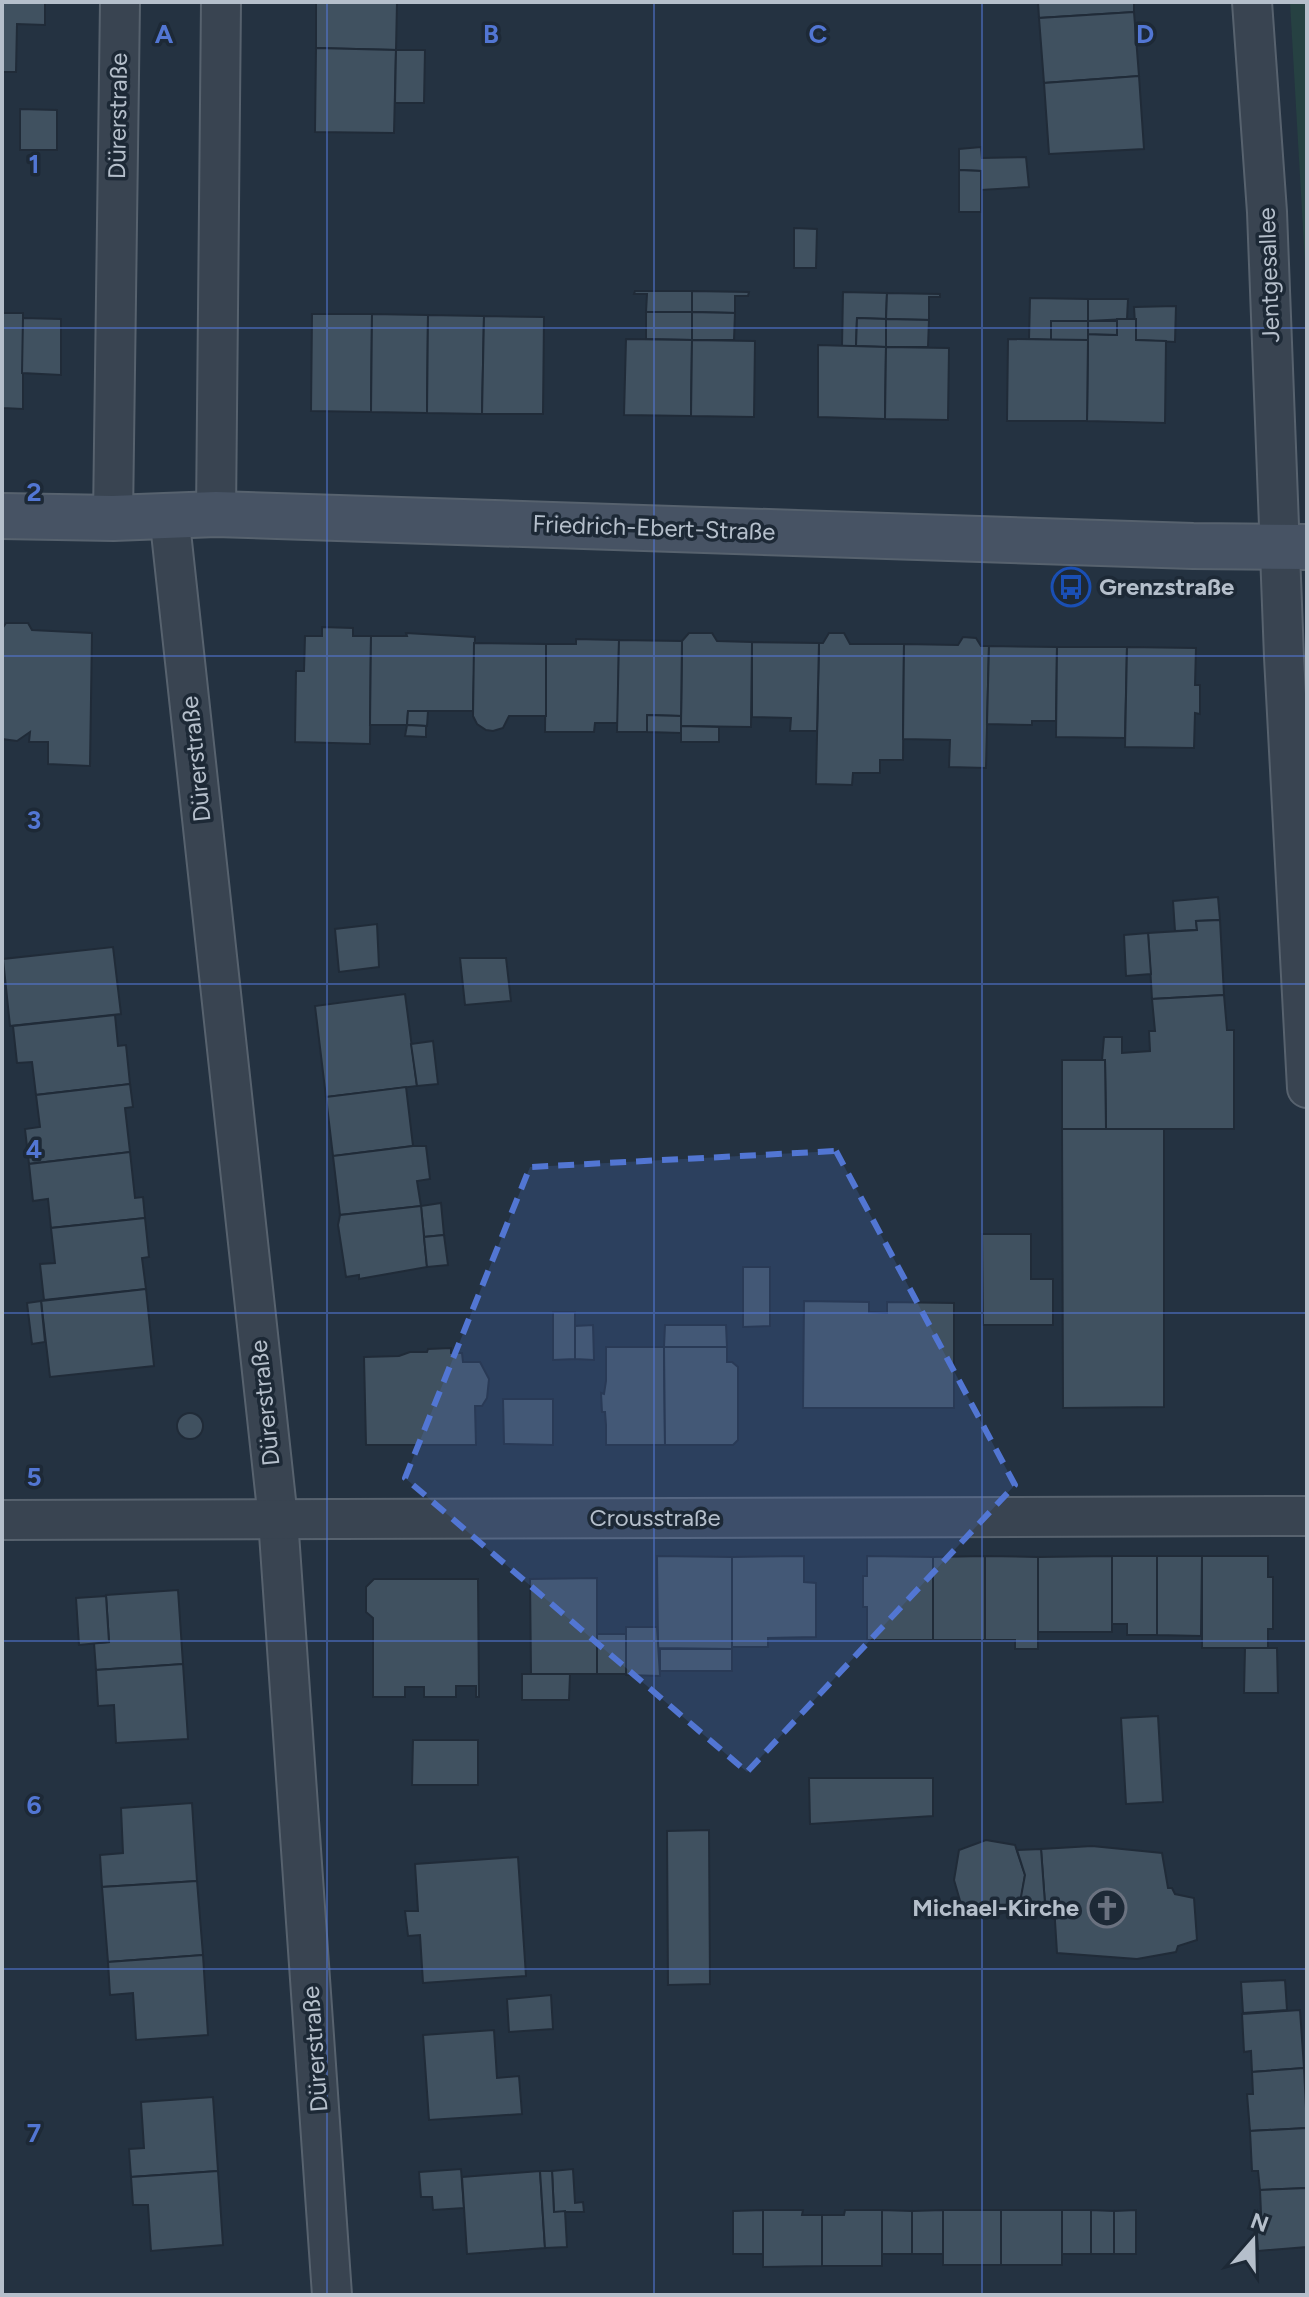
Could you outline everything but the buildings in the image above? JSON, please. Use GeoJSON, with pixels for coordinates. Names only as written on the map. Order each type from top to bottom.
{"type":"FeatureCollection","features":[{"type":"Feature","properties":{"kind":"street","name":"Dürerstraße"},"geometry":{"type":"LineString","coordinates":[[113,518],[120,2]]}},
{"type":"Feature","properties":{"kind":"street"},"geometry":{"type":"LineString","coordinates":[[216,514],[221,2]]}},
{"type":"Feature","properties":{"kind":"street","name":"Jentgesallee"},"geometry":{"type":"LineString","coordinates":[[1252,2],[1293,547]]}},
{"type":"Feature","properties":{"kind":"street","name":"Dürerstraße"},"geometry":{"type":"LineString","coordinates":[[169,514],[278,1519],[332,2295]]}},
{"type":"Feature","properties":{"kind":"street","name":"Friedrich-Ebert-Straße"},"geometry":{"type":"LineString","coordinates":[[2,516],[113,518],[216,514],[1293,547]]}},
{"type":"Feature","properties":{"kind":"street"},"geometry":{"type":"LineString","coordinates":[[1293,547],[1307,1088]]}},
{"type":"Feature","properties":{"kind":"street","name":"Crousstraße"},"geometry":{"type":"LineString","coordinates":[[2,1520],[1307,1516]]}},
{"type":"Feature","properties":{"kind":"highlighted area"},"geometry":{"type":"Polygon","coordinates":[[[836,1151],[1015,1485],[747,1772],[405,1478],[530,1167],[836,1151]]]}},
{"type":"Feature","properties":{"kind":"green space"},"geometry":{"type":"Polygon","coordinates":[[[1290,2],[1307,2],[1307,298],[1290,2]]]}},
{"type":"Feature","properties":{"kind":"place","name":"Grenzstraße"},"geometry":{"type":"Point","coordinates":[1071,587]}},
{"type":"Feature","properties":{"kind":"place","name":"Michael-Kirche"},"geometry":{"type":"Point","coordinates":[1107,1908]}}]}
